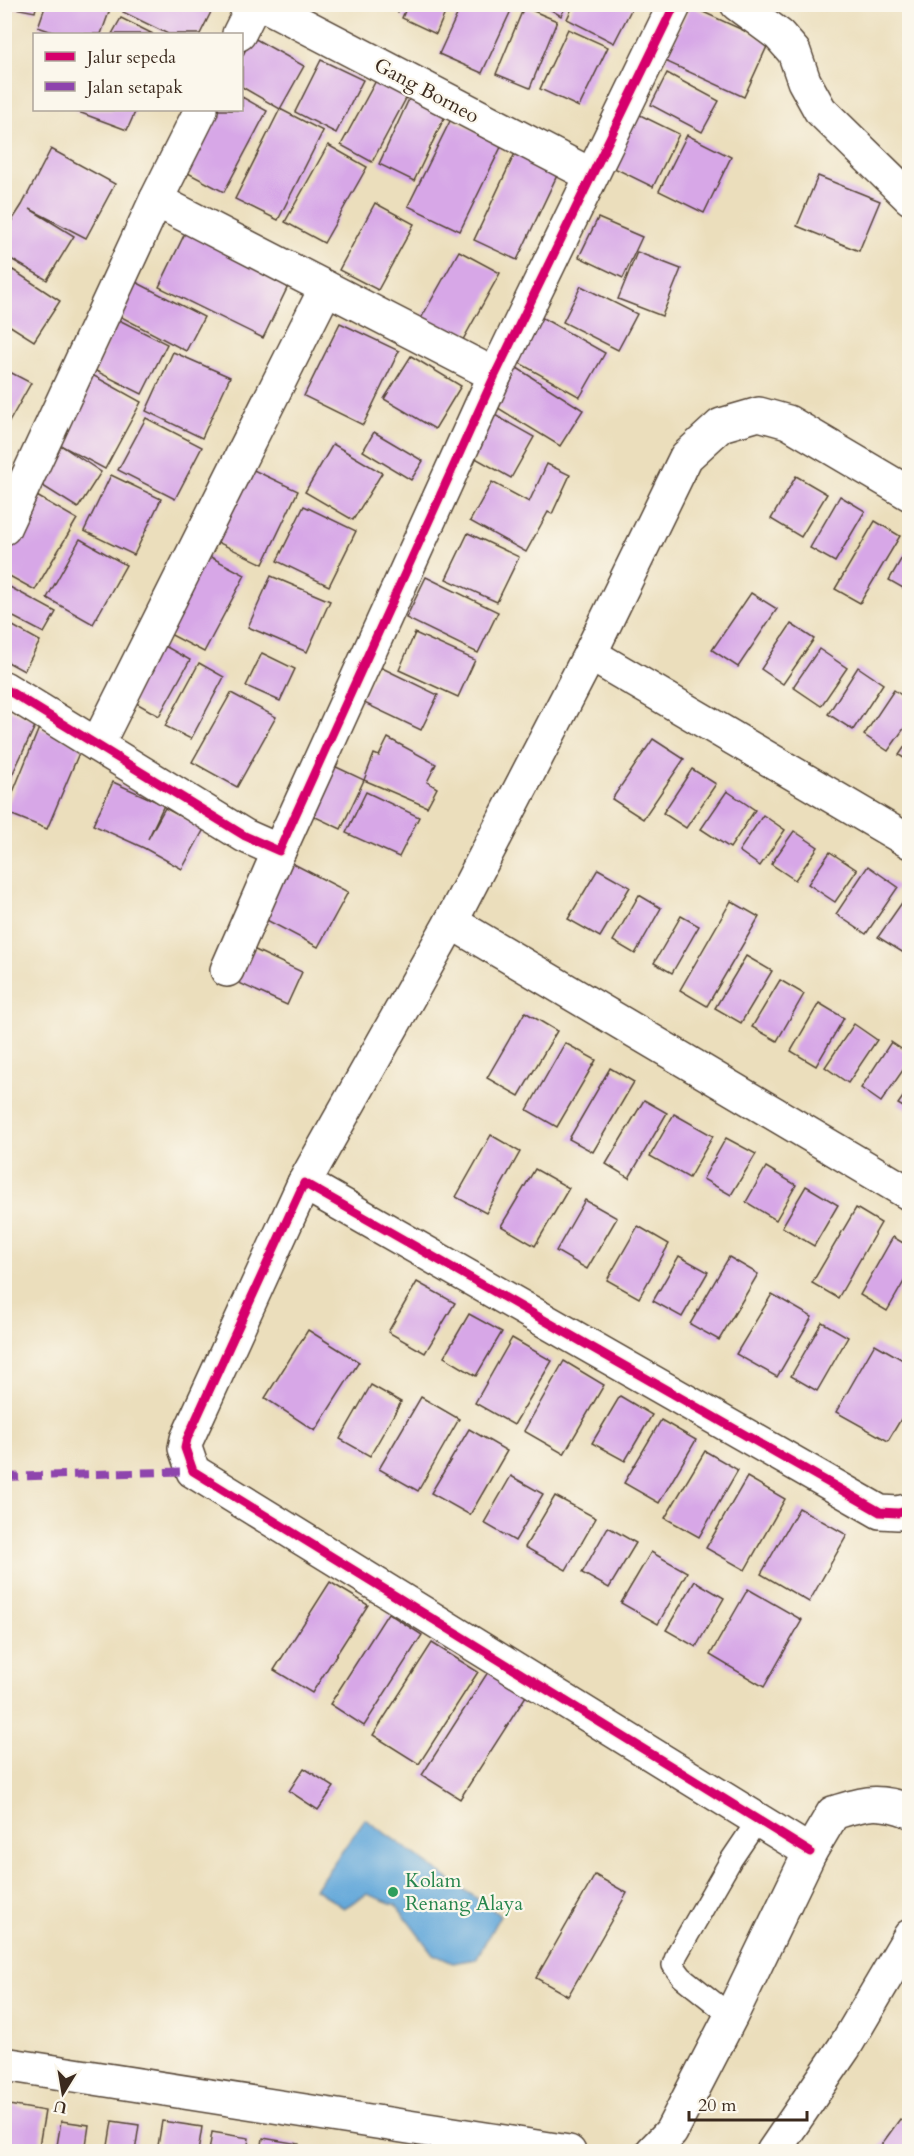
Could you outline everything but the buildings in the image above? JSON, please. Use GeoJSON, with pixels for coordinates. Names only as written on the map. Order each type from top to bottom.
{"type":"FeatureCollection","features":[{"type":"Feature","properties":{"kind":"street"},"geometry":{"type":"LineString","coordinates":[[240,33],[254,4]]}},
{"type":"Feature","properties":{"kind":"street","name":"Gang Borneo"},"geometry":{"type":"LineString","coordinates":[[263,4],[591,176]]}},
{"type":"Feature","properties":{"kind":"street"},"geometry":{"type":"LineString","coordinates":[[227,970],[495,375],[675,4]]}},
{"type":"Feature","properties":{"kind":"street"},"geometry":{"type":"LineString","coordinates":[[742,6],[779,35],[794,52],[804,81],[820,110],[909,198]]}},
{"type":"Feature","properties":{"kind":"street"},"geometry":{"type":"LineString","coordinates":[[4,528],[156,200],[200,111]]}},
{"type":"Feature","properties":{"kind":"street"},"geometry":{"type":"LineString","coordinates":[[156,200],[495,375]]}},
{"type":"Feature","properties":{"kind":"street"},"geometry":{"type":"LineString","coordinates":[[97,745],[326,288]]}},
{"type":"Feature","properties":{"kind":"street"},"geometry":{"type":"LineString","coordinates":[[810,1852],[193,1470],[185,1448],[187,1439],[304,1183],[451,922],[590,654],[686,457],[721,425],[759,414],[788,422],[909,494]]}},
{"type":"Feature","properties":{"kind":"street"},"geometry":{"type":"LineString","coordinates":[[590,654],[909,842]]}},
{"type":"Feature","properties":{"kind":"street"},"geometry":{"type":"LineString","coordinates":[[4,688],[245,836],[279,851]]}},
{"type":"Feature","properties":{"kind":"street"},"geometry":{"type":"LineString","coordinates":[[451,922],[909,1194]]}},
{"type":"Feature","properties":{"kind":"street"},"geometry":{"type":"LineString","coordinates":[[304,1183],[880,1512],[898,1513],[909,1510]]}},
{"type":"Feature","properties":{"kind":"street"},"geometry":{"type":"LineString","coordinates":[[652,2151],[671,2132],[731,2016],[810,1852],[833,1813],[864,1803],[893,1805],[909,1811]]}},
{"type":"Feature","properties":{"kind":"street"},"geometry":{"type":"LineString","coordinates":[[773,2151],[844,2048],[909,1936]]}},
{"type":"Feature","properties":{"kind":"street"},"geometry":{"type":"LineString","coordinates":[[4,2064],[569,2151]]}},
{"type":"Feature","properties":{"kind":"lane"},"geometry":{"type":"LineString","coordinates":[[731,2016],[682,1977],[673,1965],[677,1954],[731,1860],[758,1820]]}},
{"type":"Feature","properties":{"kind":"water","name":"Kolam Renang Alaya"},"geometry":{"type":"Polygon","coordinates":[[[365,1819],[500,1915],[476,1959],[453,1963],[433,1954],[396,1905],[367,1894],[344,1908],[315,1889],[365,1819]]]}},
{"type":"Feature","properties":{"kind":"marked path"},"geometry":{"type":"LineString","coordinates":[[4,1477],[193,1471]]}},
{"type":"Feature","properties":{"kind":"cycle path"},"geometry":{"type":"LineString","coordinates":[[4,688],[245,836],[279,851],[495,375],[675,4]]}},
{"type":"Feature","properties":{"kind":"cycle path"},"geometry":{"type":"LineString","coordinates":[[810,1852],[193,1471],[185,1448],[187,1439],[304,1183],[880,1512],[898,1513],[910,1510]]}},
{"type":"Feature","properties":{"kind":"place","name":"Kolam Renang Alaya"},"geometry":{"type":"Point","coordinates":[393,1892]}}]}
